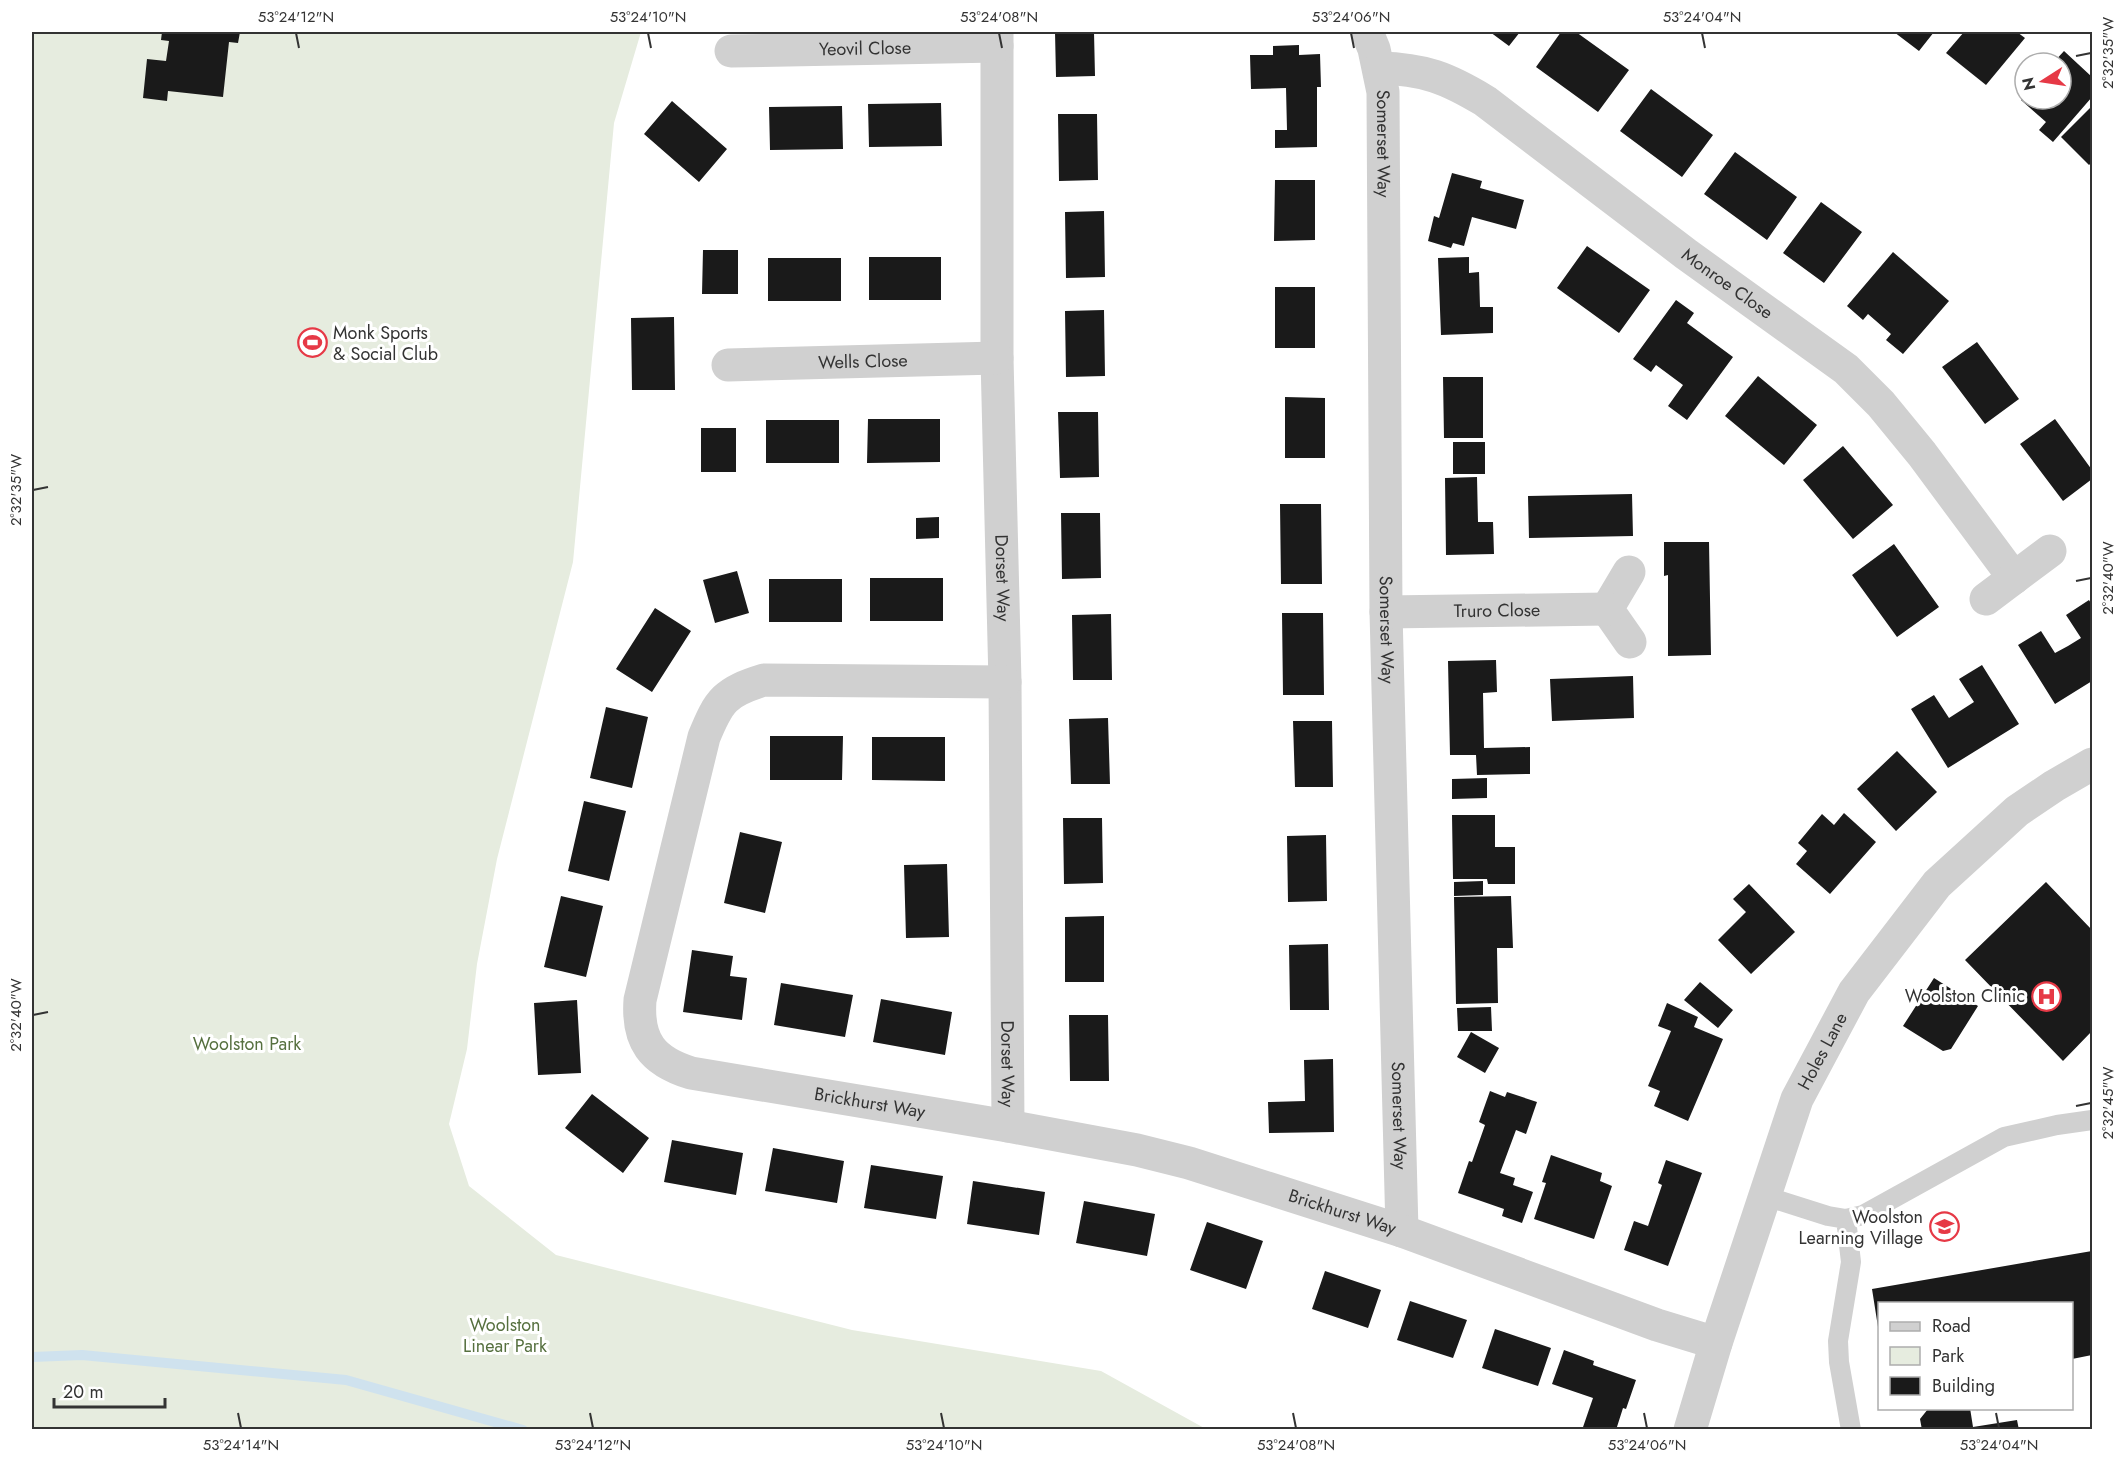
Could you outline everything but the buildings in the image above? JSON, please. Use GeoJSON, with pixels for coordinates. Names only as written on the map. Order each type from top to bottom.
{"type":"FeatureCollection","features":[{"type":"Feature","properties":{"kind":"street","name":"Somerset Way"},"geometry":{"type":"LineString","coordinates":[[1367,32],[1379,68],[1383,92],[1386,612],[1401,1231]]}},
{"type":"Feature","properties":{"kind":"street","name":"Yeovil Close"},"geometry":{"type":"LineString","coordinates":[[731,54],[997,39]]}},
{"type":"Feature","properties":{"kind":"street","name":"Dorset Way"},"geometry":{"type":"LineString","coordinates":[[997,39],[997,358],[1005,682],[1008,1126]]}},
{"type":"Feature","properties":{"kind":"street","name":"Monroe Close"},"geometry":{"type":"LineString","coordinates":[[1379,68],[1413,70],[1434,75],[1454,82],[1485,101],[1686,254],[1846,369],[1881,404],[1922,454],[2014,578]]}},
{"type":"Feature","properties":{"kind":"street","name":"Wells Close"},"geometry":{"type":"LineString","coordinates":[[728,364],[997,358]]}},
{"type":"Feature","properties":{"kind":"street"},"geometry":{"type":"LineString","coordinates":[[1986,599],[2050,551]]}},
{"type":"Feature","properties":{"kind":"street"},"geometry":{"type":"LineString","coordinates":[[1629,572],[1606,609],[1630,642]]}},
{"type":"Feature","properties":{"kind":"street","name":"Truro Close"},"geometry":{"type":"LineString","coordinates":[[1386,612],[1606,609]]}},
{"type":"Feature","properties":{"kind":"street","name":"Brickhurst Way"},"geometry":{"type":"LineString","coordinates":[[1005,682],[764,680],[738,688],[716,707],[704,737],[640,1000],[640,1029],[646,1044],[659,1058],[673,1068],[682,1070],[1008,1126],[1137,1150],[1189,1163],[1401,1231],[1657,1325],[1716,1343]]}},
{"type":"Feature","properties":{"kind":"street","name":"Holes Lane"},"geometry":{"type":"LineString","coordinates":[[1690,1430],[1716,1343],[1797,1099],[1854,992],[1937,884],[2017,811],[2092,764]]}},
{"type":"Feature","properties":{"kind":"lane"},"geometry":{"type":"LineString","coordinates":[[1766,1196],[1828,1216],[1846,1219],[1863,1215],[2004,1137],[2092,1120]]}},
{"type":"Feature","properties":{"kind":"lane"},"geometry":{"type":"LineString","coordinates":[[1846,1219],[1851,1262],[1838,1341],[1839,1362],[1851,1430]]}},
{"type":"Feature","properties":{"kind":"green space"},"geometry":{"type":"Polygon","coordinates":[[[32,32],[641,32],[614,123],[573,562],[497,859],[477,964],[467,1049],[449,1124],[469,1186],[556,1255],[852,1330],[1101,1371],[1206,1429],[32,1429],[32,32]]]}},
{"type":"Feature","properties":{"kind":"waterway"},"geometry":{"type":"LineString","coordinates":[[32,1357],[82,1355],[346,1380],[523,1430]]}},
{"type":"Feature","properties":{"kind":"place","name":"Monk Sports & Social Club"},"geometry":{"type":"Point","coordinates":[312,343]}},
{"type":"Feature","properties":{"kind":"place","name":"Woolston Clinic"},"geometry":{"type":"Point","coordinates":[2046,996]}},
{"type":"Feature","properties":{"kind":"place","name":"Woolston Learning Village"},"geometry":{"type":"Point","coordinates":[1944,1227]}},
{"type":"Feature","properties":{"kind":"park label","name":"Woolston Park"},"geometry":{"type":"Point","coordinates":[247,1044]}},
{"type":"Feature","properties":{"kind":"park label","name":"Woolston Linear Park"},"geometry":{"type":"Point","coordinates":[505,1335]}}]}
